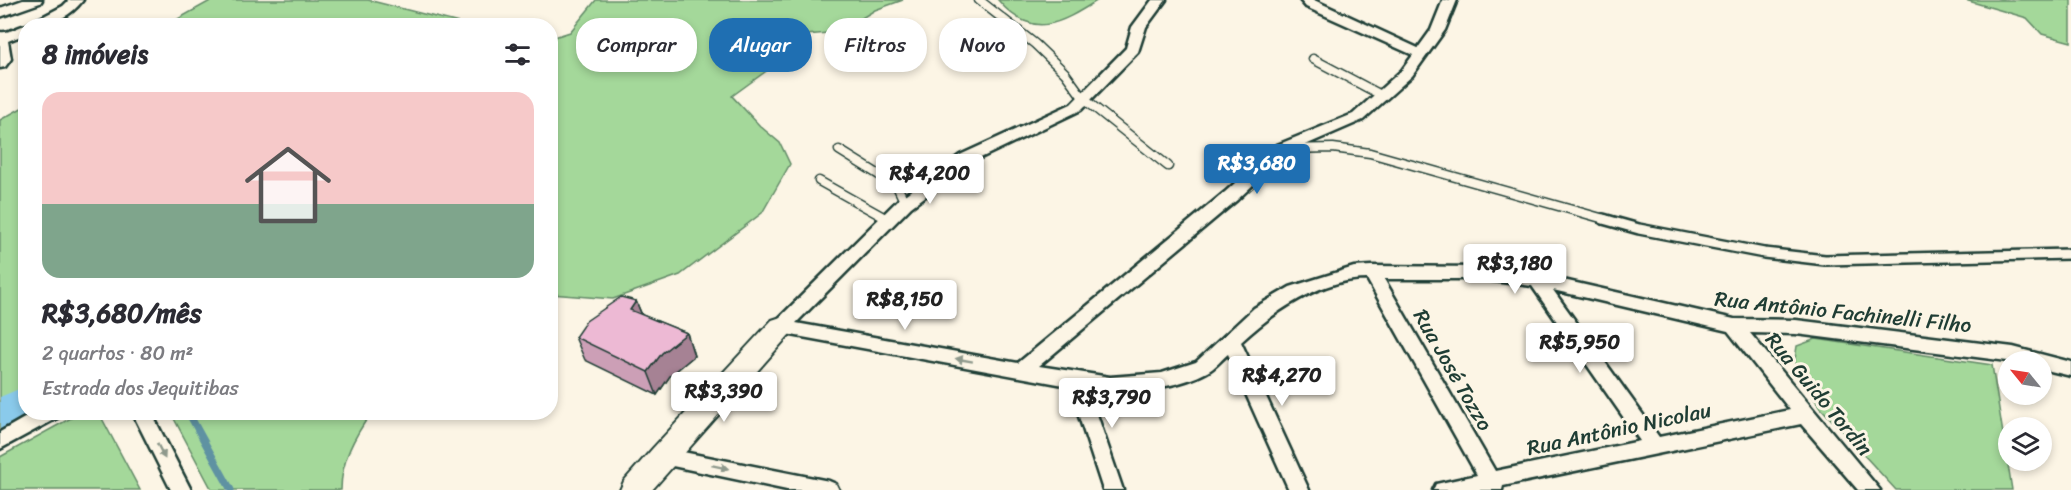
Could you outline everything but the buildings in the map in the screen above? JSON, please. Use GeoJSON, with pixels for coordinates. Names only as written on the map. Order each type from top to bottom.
{"type":"FeatureCollection","features":[{"type":"Feature","properties":{"kind":"street"},"geometry":{"type":"LineString","coordinates":[[0,13],[34,0]]}},
{"type":"Feature","properties":{"kind":"street"},"geometry":{"type":"LineString","coordinates":[[49,18],[68,9],[76,0]]}},
{"type":"Feature","properties":{"kind":"street"},"geometry":{"type":"LineString","coordinates":[[634,490],[781,327],[905,202],[965,159],[1076,107],[1133,49],[1139,27],[1159,0]]}},
{"type":"Feature","properties":{"kind":"street"},"geometry":{"type":"LineString","coordinates":[[1307,0],[1311,4],[1421,54]]}},
{"type":"Feature","properties":{"kind":"street"},"geometry":{"type":"LineString","coordinates":[[1022,370],[1231,196],[1282,149],[1358,117],[1407,72],[1438,30],[1450,0]]}},
{"type":"Feature","properties":{"kind":"street"},"geometry":{"type":"LineString","coordinates":[[0,64],[4,59],[1,38],[18,32]]}},
{"type":"Feature","properties":{"kind":"street","name":"Rua José Tozzo"},"geometry":{"type":"LineString","coordinates":[[1371,272],[1493,485]]}},
{"type":"Feature","properties":{"kind":"street","name":"Rua Antônio Fachinelli Filho"},"geometry":{"type":"LineString","coordinates":[[781,327],[1110,384],[1162,380],[1202,367],[1260,313],[1296,292],[1354,273],[1479,273],[1537,280],[1734,326],[1796,327],[2001,352],[2071,369]]}},
{"type":"Feature","properties":{"kind":"street"},"geometry":{"type":"LineString","coordinates":[[1537,280],[1654,446]]}},
{"type":"Feature","properties":{"kind":"street","name":"Rua Guido Tordin"},"geometry":{"type":"LineString","coordinates":[[1734,326],[1805,415],[1870,490]]}},
{"type":"Feature","properties":{"kind":"street"},"geometry":{"type":"LineString","coordinates":[[1231,340],[1299,490]]}},
{"type":"Feature","properties":{"kind":"street"},"geometry":{"type":"LineString","coordinates":[[1076,379],[1113,490]]}},
{"type":"Feature","properties":{"kind":"street","name":"Rua Antônio Nicolau"},"geometry":{"type":"LineString","coordinates":[[1443,490],[1493,485],[1654,446],[1805,415]]}},
{"type":"Feature","properties":{"kind":"street"},"geometry":{"type":"LineString","coordinates":[[0,441],[38,420]]}},
{"type":"Feature","properties":{"kind":"street"},"geometry":{"type":"LineString","coordinates":[[145,420],[182,490]]}},
{"type":"Feature","properties":{"kind":"street"},"geometry":{"type":"LineString","coordinates":[[663,456],[830,490]]}},
{"type":"Feature","properties":{"kind":"lane"},"geometry":{"type":"LineString","coordinates":[[979,0],[1035,44],[1065,73],[1084,99],[1168,166]]}},
{"type":"Feature","properties":{"kind":"lane"},"geometry":{"type":"LineString","coordinates":[[1313,59],[1381,95]]}},
{"type":"Feature","properties":{"kind":"lane"},"geometry":{"type":"LineString","coordinates":[[1282,149],[1333,148],[1370,153],[1628,226],[1764,253],[1825,260],[2071,254]]}},
{"type":"Feature","properties":{"kind":"lane"},"geometry":{"type":"LineString","coordinates":[[839,150],[897,186],[905,202]]}},
{"type":"Feature","properties":{"kind":"lane"},"geometry":{"type":"LineString","coordinates":[[819,181],[887,219]]}},
{"type":"Feature","properties":{"kind":"green space"},"geometry":{"type":"Polygon","coordinates":[[[212,0],[368,0],[439,18],[180,18],[212,0]]]}},
{"type":"Feature","properties":{"kind":"green space"},"geometry":{"type":"Polygon","coordinates":[[[596,0],[903,0],[875,10],[862,18],[824,18],[824,33],[812,34],[812,18],[709,18],[709,72],[765,72],[732,96],[760,126],[780,143],[790,164],[762,213],[680,275],[613,299],[558,295],[558,36],[570,32],[576,25],[576,72],[697,72],[697,18],[581,18],[596,0]]]}},
{"type":"Feature","properties":{"kind":"green space"},"geometry":{"type":"Polygon","coordinates":[[[998,0],[1098,0],[1071,16],[1046,24],[1027,22],[1027,18],[1018,18],[998,0]]]}},
{"type":"Feature","properties":{"kind":"green space"},"geometry":{"type":"Polygon","coordinates":[[[1965,0],[2071,0],[2071,42],[2042,34],[2027,18],[1965,0]]]}},
{"type":"Feature","properties":{"kind":"green space"},"geometry":{"type":"Polygon","coordinates":[[[18,110],[18,419],[0,428],[0,120],[18,110]]]}},
{"type":"Feature","properties":{"kind":"green space"},"geometry":{"type":"Polygon","coordinates":[[[1816,339],[1992,365],[2000,417],[1998,417],[1998,471],[2009,471],[2012,490],[1896,490],[1819,406],[1794,366],[1797,346],[1816,339]]]}},
{"type":"Feature","properties":{"kind":"green space"},"geometry":{"type":"Polygon","coordinates":[[[67,420],[103,420],[140,490],[0,490],[0,457],[67,420]]]}},
{"type":"Feature","properties":{"kind":"green space"},"geometry":{"type":"Polygon","coordinates":[[[175,420],[367,420],[346,459],[341,490],[212,490],[175,420]]]}},
{"type":"Feature","properties":{"kind":"waterway"},"geometry":{"type":"LineString","coordinates":[[0,417],[18,407]]}},
{"type":"Feature","properties":{"kind":"waterway"},"geometry":{"type":"LineString","coordinates":[[192,420],[231,490]]}}]}
